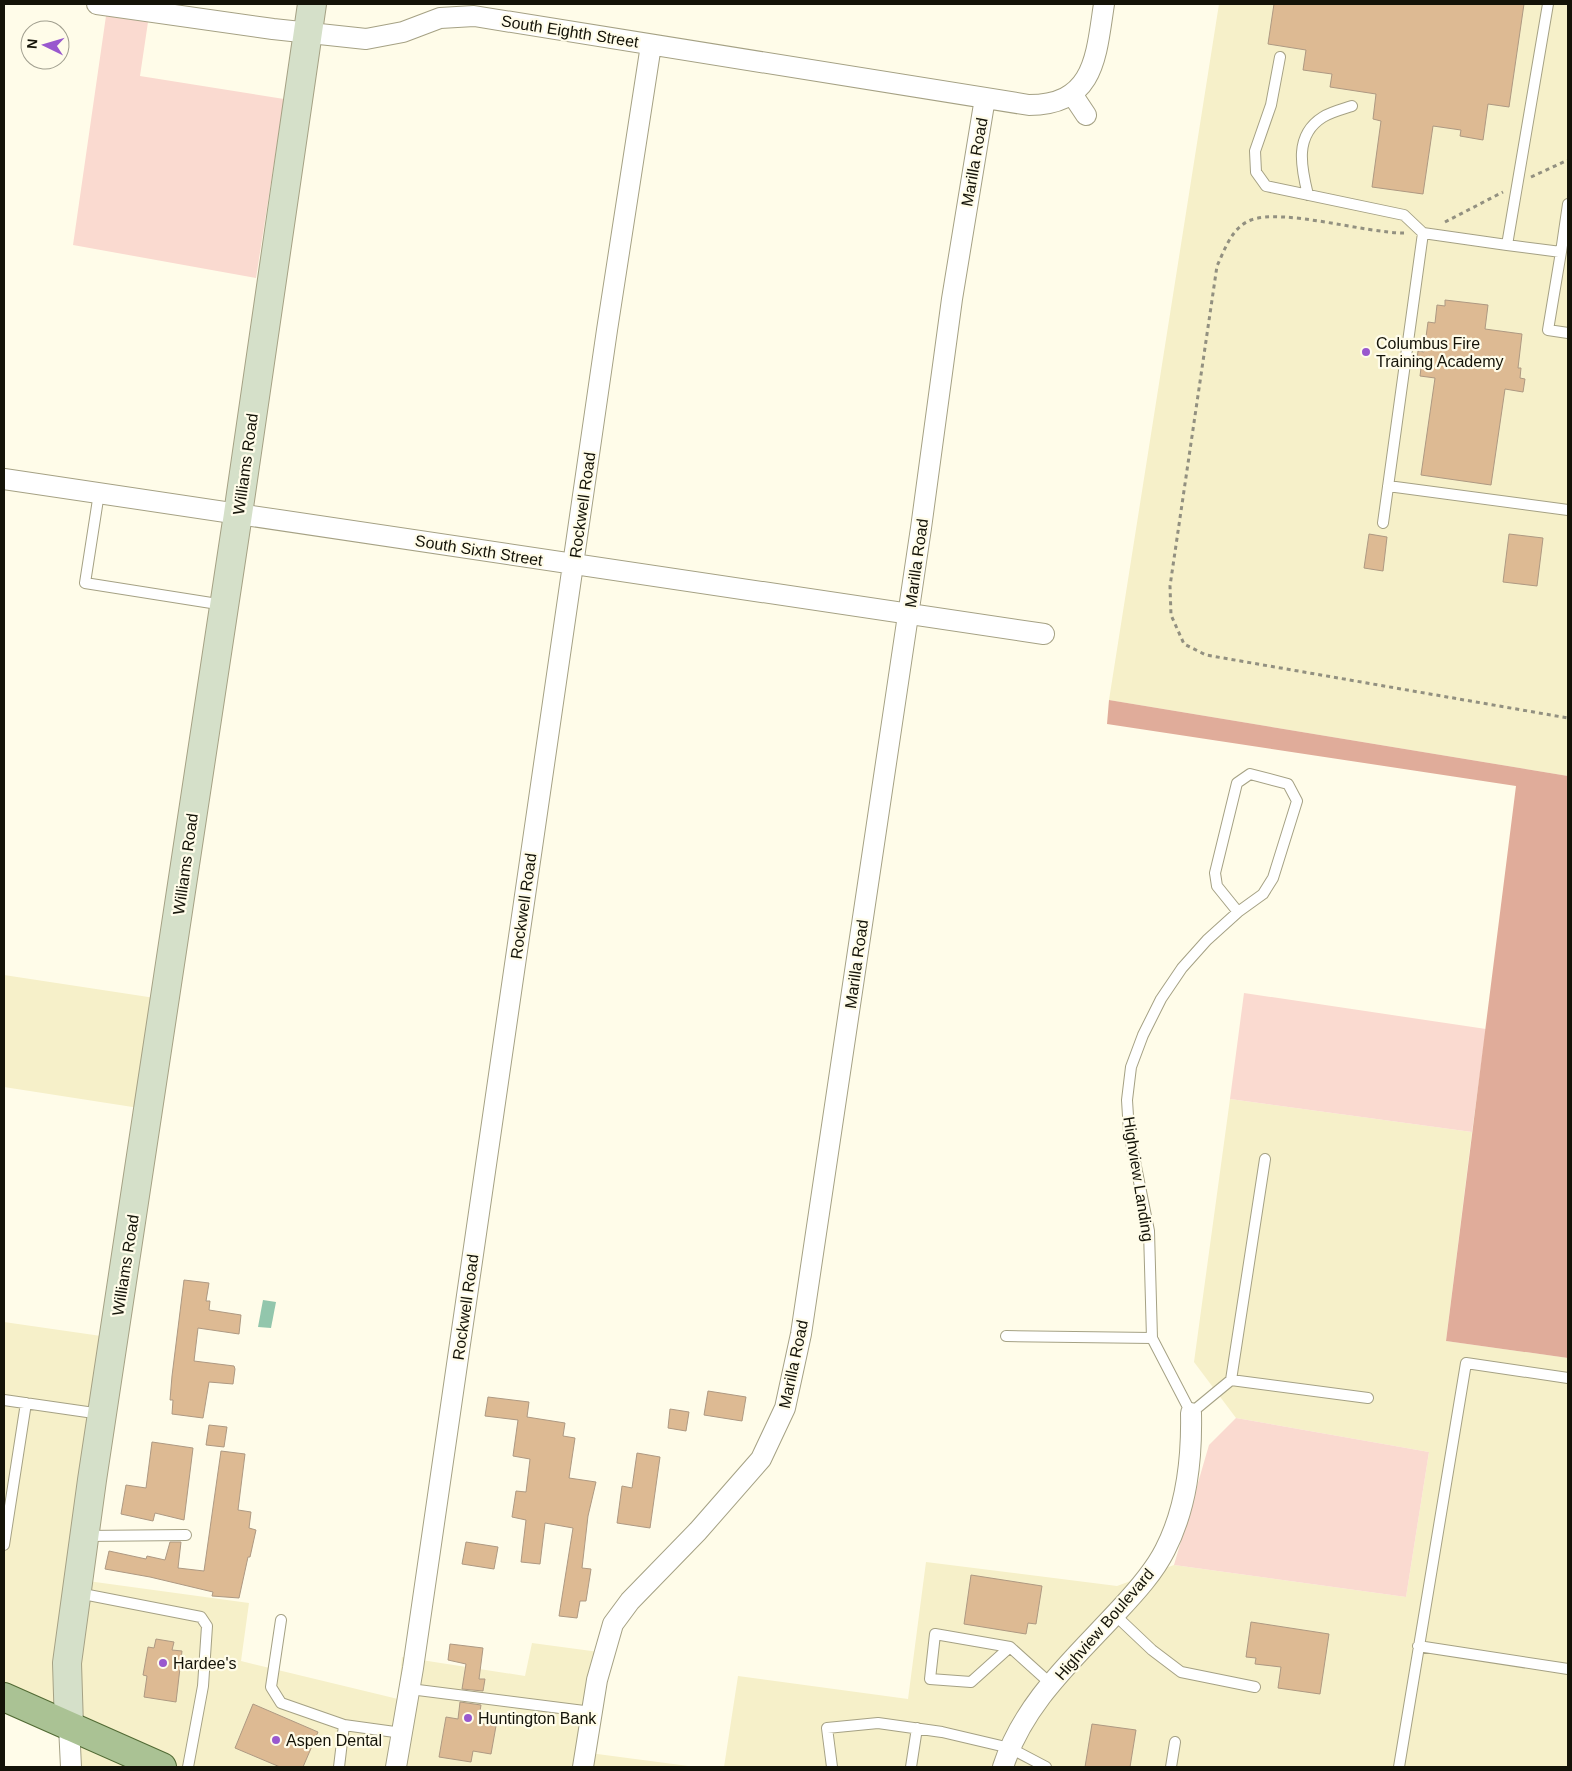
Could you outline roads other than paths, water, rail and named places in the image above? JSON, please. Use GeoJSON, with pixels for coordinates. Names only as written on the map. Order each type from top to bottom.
{"type":"FeatureCollection","features":[{"type":"Feature","properties":{"kind":"main road","name":"Williams Road"},"geometry":{"type":"LineString","coordinates":[[69,1726],[68,1663],[84,1536],[238,514],[312,4]]}},
{"type":"Feature","properties":{"kind":"main road"},"geometry":{"type":"LineString","coordinates":[[4,1697],[162,1767]]}},
{"type":"Feature","properties":{"kind":"street","name":"South Eighth Street"},"geometry":{"type":"LineString","coordinates":[[97,4],[308,33],[366,39],[383,38],[440,18],[474,16],[1029,105],[1046,105],[1064,100],[1072,94]]}},
{"type":"Feature","properties":{"kind":"street"},"geometry":{"type":"LineString","coordinates":[[1086,115],[1072,94],[1082,86],[1092,69],[1104,4]]}},
{"type":"Feature","properties":{"kind":"street","name":"Rockwell Road"},"geometry":{"type":"LineString","coordinates":[[396,1767],[410,1689],[607,330],[651,45]]}},
{"type":"Feature","properties":{"kind":"street","name":"Marilla Road"},"geometry":{"type":"LineString","coordinates":[[583,1767],[597,1680],[613,1624],[630,1602],[744,1480],[768,1447],[787,1401],[801,1334],[909,614],[952,299],[985,98]]}},
{"type":"Feature","properties":{"kind":"street","name":"South Sixth Street"},"geometry":{"type":"LineString","coordinates":[[4,479],[1044,634]]}},
{"type":"Feature","properties":{"kind":"street","name":"Highview Boulevard"},"geometry":{"type":"LineString","coordinates":[[1003,1767],[1026,1715],[1051,1684],[1150,1574],[1166,1550],[1189,1476],[1192,1444],[1191,1413]]}},
{"type":"Feature","properties":{"kind":"street"},"geometry":{"type":"LineString","coordinates":[[69,1726],[71,1767]]}},
{"type":"Feature","properties":{"kind":"lane"},"geometry":{"type":"LineString","coordinates":[[1507,245],[1548,4]]}},
{"type":"Feature","properties":{"kind":"lane"},"geometry":{"type":"LineString","coordinates":[[1280,57],[1271,105],[1255,152],[1256,172],[1266,186],[1404,216],[1423,233],[1561,252]]}},
{"type":"Feature","properties":{"kind":"lane"},"geometry":{"type":"LineString","coordinates":[[1308,195],[1301,168],[1304,137],[1322,117],[1352,106]]}},
{"type":"Feature","properties":{"kind":"lane"},"geometry":{"type":"LineString","coordinates":[[1568,204],[1548,330],[1568,333]]}},
{"type":"Feature","properties":{"kind":"lane"},"geometry":{"type":"LineString","coordinates":[[1383,524],[1423,233]]}},
{"type":"Feature","properties":{"kind":"lane"},"geometry":{"type":"LineString","coordinates":[[1388,486],[1568,510]]}},
{"type":"Feature","properties":{"kind":"lane"},"geometry":{"type":"LineString","coordinates":[[99,493],[85,584],[224,605]]}},
{"type":"Feature","properties":{"kind":"lane","name":"Highview Landing"},"geometry":{"type":"LineString","coordinates":[[1191,1413],[1152,1338],[1149,1231],[1129,1132],[1127,1100],[1131,1067],[1158,1006],[1182,968],[1207,940],[1238,912],[1262,894],[1273,878],[1296,801],[1288,784],[1250,774],[1237,783],[1215,873],[1216,886],[1238,912]]}},
{"type":"Feature","properties":{"kind":"lane"},"geometry":{"type":"LineString","coordinates":[[1191,1413],[1231,1380],[1265,1159]]}},
{"type":"Feature","properties":{"kind":"lane"},"geometry":{"type":"LineString","coordinates":[[1006,1336],[1152,1338]]}},
{"type":"Feature","properties":{"kind":"lane"},"geometry":{"type":"LineString","coordinates":[[1399,1767],[1466,1363],[1568,1378]]}},
{"type":"Feature","properties":{"kind":"lane"},"geometry":{"type":"LineString","coordinates":[[1231,1380],[1368,1398]]}},
{"type":"Feature","properties":{"kind":"lane"},"geometry":{"type":"LineString","coordinates":[[4,1400],[102,1414]]}},
{"type":"Feature","properties":{"kind":"lane"},"geometry":{"type":"LineString","coordinates":[[4,1545],[26,1403]]}},
{"type":"Feature","properties":{"kind":"lane"},"geometry":{"type":"LineString","coordinates":[[84,1536],[186,1535]]}},
{"type":"Feature","properties":{"kind":"lane"},"geometry":{"type":"LineString","coordinates":[[77,1592],[202,1617],[207,1626],[203,1686],[188,1767]]}},
{"type":"Feature","properties":{"kind":"lane"},"geometry":{"type":"LineString","coordinates":[[1115,1614],[1152,1650],[1181,1672],[1255,1687]]}},
{"type":"Feature","properties":{"kind":"lane"},"geometry":{"type":"LineString","coordinates":[[281,1620],[271,1688],[281,1703],[344,1725],[402,1733]]}},
{"type":"Feature","properties":{"kind":"lane"},"geometry":{"type":"LineString","coordinates":[[1010,1647],[971,1682],[930,1679],[935,1634],[1010,1647],[1051,1684]]}},
{"type":"Feature","properties":{"kind":"lane"},"geometry":{"type":"LineString","coordinates":[[1418,1646],[1568,1669]]}},
{"type":"Feature","properties":{"kind":"lane"},"geometry":{"type":"LineString","coordinates":[[410,1689],[592,1712]]}},
{"type":"Feature","properties":{"kind":"lane"},"geometry":{"type":"LineString","coordinates":[[832,1767],[827,1728],[878,1723],[917,1728],[1010,1748],[1046,1767]]}},
{"type":"Feature","properties":{"kind":"lane"},"geometry":{"type":"LineString","coordinates":[[339,1767],[344,1725]]}},
{"type":"Feature","properties":{"kind":"lane"},"geometry":{"type":"LineString","coordinates":[[911,1767],[917,1728]]}},
{"type":"Feature","properties":{"kind":"lane"},"geometry":{"type":"LineString","coordinates":[[1171,1767],[1174,1742]]}},
{"type":"Feature","properties":{"kind":"place","name":"Columbus Fire Training Academy"},"geometry":{"type":"Point","coordinates":[1366,352]}},
{"type":"Feature","properties":{"kind":"place","name":"Hardee's"},"geometry":{"type":"Point","coordinates":[163,1663]}},
{"type":"Feature","properties":{"kind":"place","name":"Huntington Bank"},"geometry":{"type":"Point","coordinates":[468,1718]}},
{"type":"Feature","properties":{"kind":"place","name":"Aspen Dental"},"geometry":{"type":"Point","coordinates":[276,1740]}}]}
